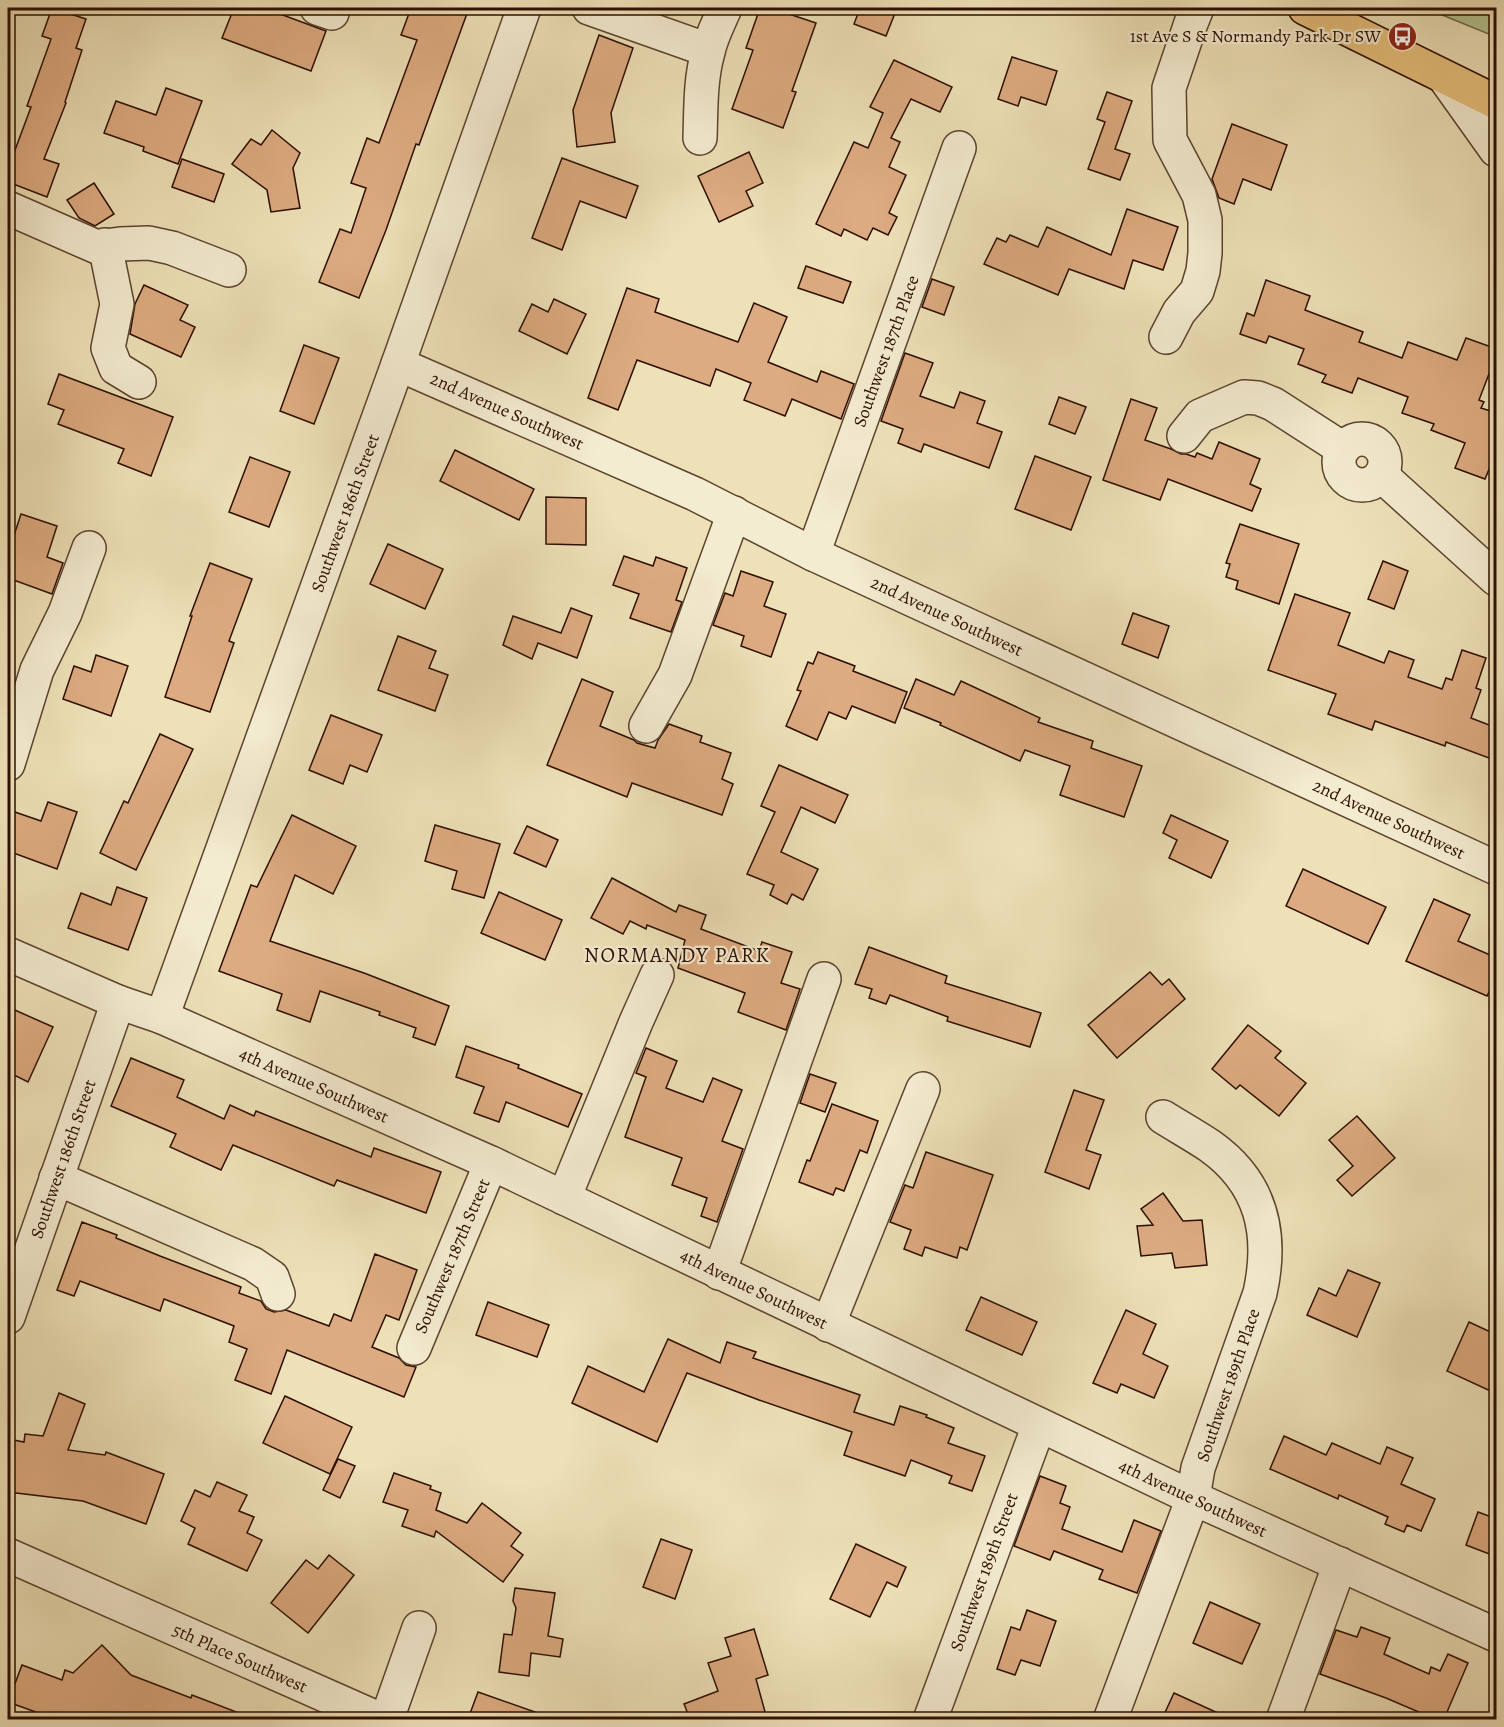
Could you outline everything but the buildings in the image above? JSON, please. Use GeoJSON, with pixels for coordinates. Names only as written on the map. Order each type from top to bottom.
{"type":"FeatureCollection","features":[{"type":"Feature","properties":{"kind":"main road"},"geometry":{"type":"LineString","coordinates":[[1305,8],[1497,102]]}},
{"type":"Feature","properties":{"kind":"street","name":"Southwest 186th Street"},"geometry":{"type":"LineString","coordinates":[[162,1017],[399,364],[525,8]]}},
{"type":"Feature","properties":{"kind":"street"},"geometry":{"type":"LineString","coordinates":[[589,8],[708,50]]}},
{"type":"Feature","properties":{"kind":"street"},"geometry":{"type":"LineString","coordinates":[[700,138],[702,89],[708,50],[725,8]]}},
{"type":"Feature","properties":{"kind":"street"},"geometry":{"type":"LineString","coordinates":[[1166,337],[1179,312],[1197,291],[1205,253],[1205,220],[1199,195],[1170,140],[1169,88],[1197,8]]}},
{"type":"Feature","properties":{"kind":"street"},"geometry":{"type":"LineString","coordinates":[[1444,77],[1497,150]]}},
{"type":"Feature","properties":{"kind":"street","name":"Southwest 187th Place"},"geometry":{"type":"LineString","coordinates":[[813,554],[958,148]]}},
{"type":"Feature","properties":{"kind":"street"},"geometry":{"type":"LineString","coordinates":[[8,208],[97,246],[149,243],[172,248],[229,270]]}},
{"type":"Feature","properties":{"kind":"street"},"geometry":{"type":"LineString","coordinates":[[105,245],[117,304],[108,348],[116,368],[140,382]]}},
{"type":"Feature","properties":{"kind":"street","name":"2nd Avenue Southwest"},"geometry":{"type":"LineString","coordinates":[[399,364],[695,494],[813,554],[1497,868]]}},
{"type":"Feature","properties":{"kind":"street"},"geometry":{"type":"LineString","coordinates":[[1184,436],[1200,416],[1244,397],[1258,398],[1273,404],[1343,449],[1338,463],[1340,470],[1349,481],[1363,485],[1376,480],[1381,475],[1497,579]]}},
{"type":"Feature","properties":{"kind":"street"},"geometry":{"type":"LineString","coordinates":[[646,726],[675,675],[734,513]]}},
{"type":"Feature","properties":{"kind":"street"},"geometry":{"type":"LineString","coordinates":[[8,764],[37,670],[65,613],[89,548]]}},
{"type":"Feature","properties":{"kind":"street","name":"4th Avenue Southwest"},"geometry":{"type":"LineString","coordinates":[[8,954],[118,1002],[162,1017],[491,1163],[1193,1498],[1497,1635]]}},
{"type":"Feature","properties":{"kind":"street"},"geometry":{"type":"LineString","coordinates":[[564,1198],[657,975]]}},
{"type":"Feature","properties":{"kind":"street"},"geometry":{"type":"LineString","coordinates":[[719,1273],[824,979]]}},
{"type":"Feature","properties":{"kind":"street","name":"Southwest 186th Street"},"geometry":{"type":"LineString","coordinates":[[8,1317],[118,1002]]}},
{"type":"Feature","properties":{"kind":"street"},"geometry":{"type":"LineString","coordinates":[[828,1325],[923,1089]]}},
{"type":"Feature","properties":{"kind":"street","name":"Southwest 189th Place"},"geometry":{"type":"LineString","coordinates":[[1110,1719],[1193,1498],[1202,1456],[1260,1293],[1265,1272],[1266,1245],[1262,1217],[1249,1188],[1233,1166],[1211,1147],[1163,1117]]}},
{"type":"Feature","properties":{"kind":"street","name":"Southwest 187th Street"},"geometry":{"type":"LineString","coordinates":[[414,1348],[491,1163]]}},
{"type":"Feature","properties":{"kind":"street"},"geometry":{"type":"LineString","coordinates":[[56,1178],[253,1264],[272,1277],[278,1294]]}},
{"type":"Feature","properties":{"kind":"street","name":"Southwest 189th Street"},"geometry":{"type":"LineString","coordinates":[[930,1719],[1039,1425]]}},
{"type":"Feature","properties":{"kind":"street","name":"5th Place Southwest"},"geometry":{"type":"LineString","coordinates":[[8,1555],[379,1719],[388,1716],[419,1629]]}},
{"type":"Feature","properties":{"kind":"street"},"geometry":{"type":"LineString","coordinates":[[1283,1719],[1340,1564]]}},
{"type":"Feature","properties":{"kind":"green space"},"geometry":{"type":"Polygon","coordinates":[[[1425,8],[1496,8],[1496,37],[1425,8]]]}},
{"type":"Feature","properties":{"kind":"place","name":"1st Ave S & Normandy Park Dr SW"},"geometry":{"type":"Point","coordinates":[1402,36]}},
{"type":"Feature","properties":{"kind":"district","name":"NORMANDY PARK"},"geometry":{"type":"Point","coordinates":[677,955]}}]}
